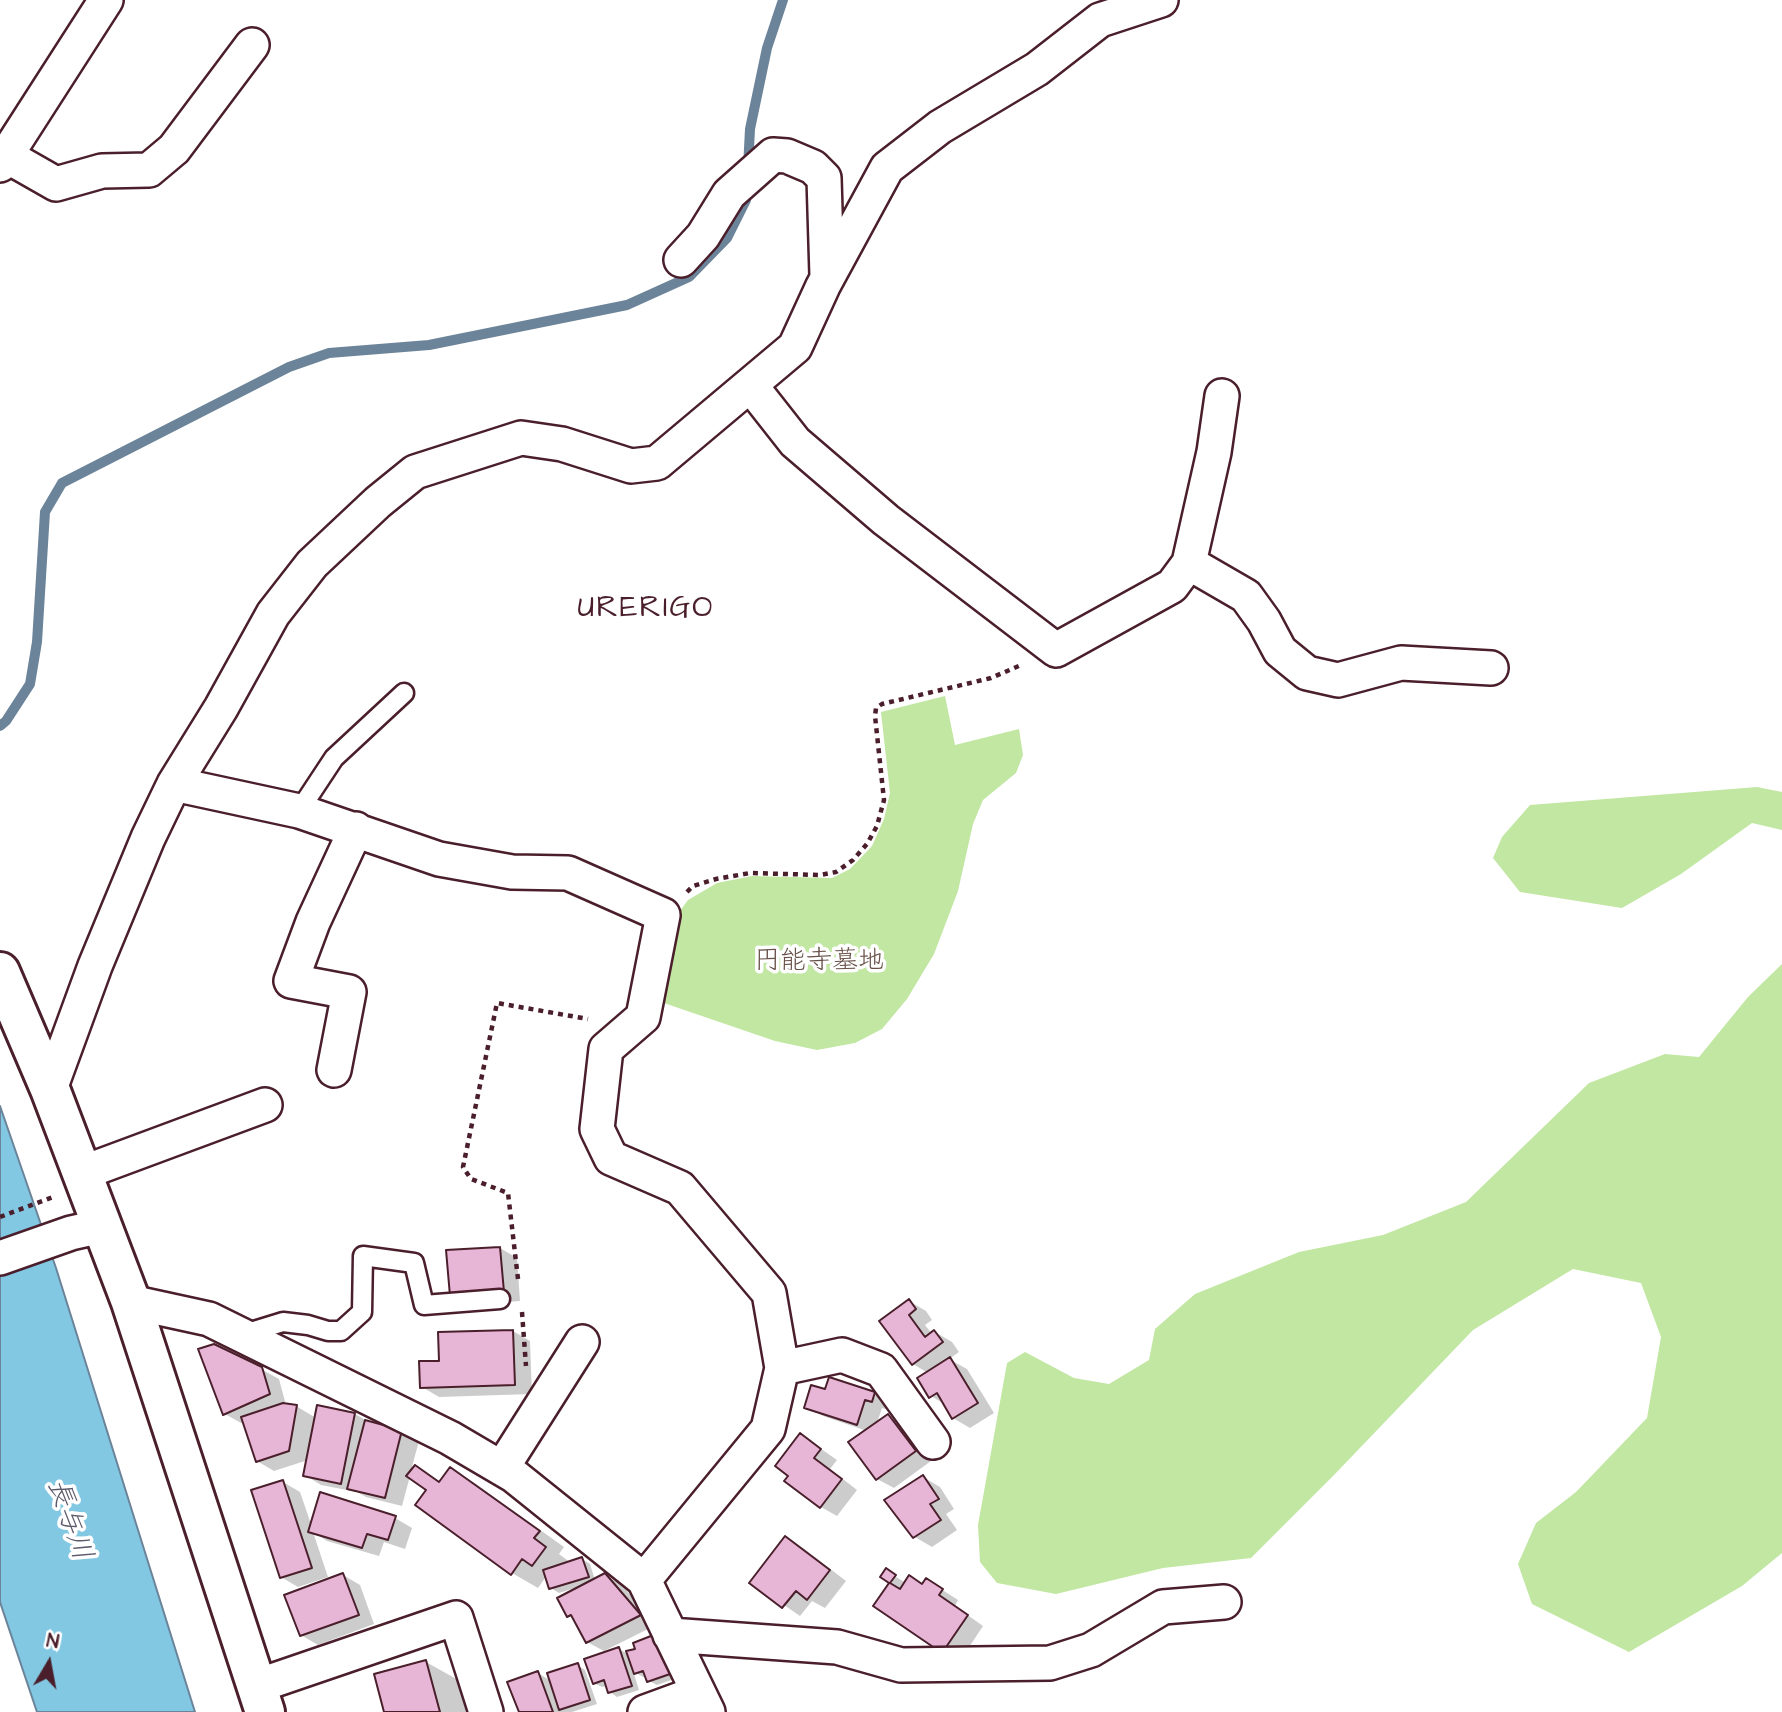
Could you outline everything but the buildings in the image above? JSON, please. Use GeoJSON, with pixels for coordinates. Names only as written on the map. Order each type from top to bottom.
{"type":"FeatureCollection","features":[{"type":"Feature","properties":{"kind":"street"},"geometry":{"type":"LineString","coordinates":[[106,0],[3,160],[56,184],[102,171],[149,170],[174,149],[252,45]]}},
{"type":"Feature","properties":{"kind":"street"},"geometry":{"type":"LineString","coordinates":[[50,1089],[95,966],[148,838],[174,784],[281,604],[312,564],[415,472],[522,438],[562,444],[631,466],[657,463],[795,347],[827,278],[887,168],[940,127],[1037,69],[1100,20],[1161,0]]}},
{"type":"Feature","properties":{"kind":"street"},"geometry":{"type":"LineString","coordinates":[[681,260],[703,236],[729,194],[773,155],[786,156],[813,167],[824,178],[827,278]]}},
{"type":"Feature","properties":{"kind":"street"},"geometry":{"type":"LineString","coordinates":[[751,386],[795,442],[886,520],[1056,650],[1172,586],[1189,563],[1214,452],[1222,396]]}},
{"type":"Feature","properties":{"kind":"street"},"geometry":{"type":"LineString","coordinates":[[1189,563],[1246,596],[1264,621],[1280,652],[1307,673],[1338,680],[1401,663],[1491,668]]}},
{"type":"Feature","properties":{"kind":"street"},"geometry":{"type":"LineString","coordinates":[[174,784],[299,811],[439,859],[512,872],[568,873],[663,915],[643,1017],[606,1049],[597,1129],[611,1158],[680,1188],[769,1293],[782,1368],[768,1429],[644,1580]]}},
{"type":"Feature","properties":{"kind":"street"},"geometry":{"type":"LineString","coordinates":[[334,1070],[349,992],[291,981],[313,922],[356,829]]}},
{"type":"Feature","properties":{"kind":"street"},"geometry":{"type":"LineString","coordinates":[[0,972],[85,1178],[87,1230],[131,1302],[261,1699],[456,1618],[486,1712]]}},
{"type":"Feature","properties":{"kind":"street"},"geometry":{"type":"LineString","coordinates":[[85,1178],[265,1105]]}},
{"type":"Feature","properties":{"kind":"street"},"geometry":{"type":"LineString","coordinates":[[0,1258],[87,1230]]}},
{"type":"Feature","properties":{"kind":"street"},"geometry":{"type":"LineString","coordinates":[[131,1302],[209,1320],[450,1438],[502,1468],[644,1580],[702,1702],[645,1712]]}},
{"type":"Feature","properties":{"kind":"street"},"geometry":{"type":"LineString","coordinates":[[502,1468],[582,1342]]}},
{"type":"Feature","properties":{"kind":"street"},"geometry":{"type":"LineString","coordinates":[[782,1368],[842,1354],[881,1370],[933,1442]]}},
{"type":"Feature","properties":{"kind":"street"},"geometry":{"type":"LineString","coordinates":[[670,1635],[837,1647],[901,1665],[1050,1663],[1091,1650],[1163,1607],[1224,1602]]}},
{"type":"Feature","properties":{"kind":"lane"},"geometry":{"type":"LineString","coordinates":[[299,811],[334,758],[404,693]]}},
{"type":"Feature","properties":{"kind":"lane"},"geometry":{"type":"LineString","coordinates":[[241,1335],[283,1322],[341,1331],[362,1312],[363,1256],[414,1263],[424,1305],[500,1299]]}},
{"type":"Feature","properties":{"kind":"path"},"geometry":{"type":"LineString","coordinates":[[663,915],[692,886],[716,879],[750,873],[820,875],[836,872],[853,860],[867,844],[877,826],[884,800],[874,716],[876,708],[882,704],[991,678],[1056,650]]}},
{"type":"Feature","properties":{"kind":"path"},"geometry":{"type":"LineString","coordinates":[[519,1288],[508,1193],[471,1179],[463,1167],[497,1003],[590,1020],[618,1039]]}},
{"type":"Feature","properties":{"kind":"path"},"geometry":{"type":"LineString","coordinates":[[0,1216],[85,1178]]}},
{"type":"Feature","properties":{"kind":"path"},"geometry":{"type":"LineString","coordinates":[[521,1302],[531,1422]]}},
{"type":"Feature","properties":{"kind":"green space","name":"円能寺墓地"},"geometry":{"type":"Polygon","coordinates":[[[945,696],[955,745],[1019,729],[1023,755],[1016,773],[983,800],[973,824],[958,891],[934,954],[907,999],[882,1029],[855,1043],[817,1050],[775,1041],[658,1001],[674,919],[688,900],[717,883],[752,876],[832,878],[850,869],[872,846],[884,819],[890,793],[881,712],[945,696]]]}},
{"type":"Feature","properties":{"kind":"green space"},"geometry":{"type":"Polygon","coordinates":[[[1757,787],[1782,792],[1782,830],[1752,823],[1681,874],[1622,908],[1520,892],[1493,858],[1502,837],[1530,805],[1757,787]]]}},
{"type":"Feature","properties":{"kind":"green space"},"geometry":{"type":"Polygon","coordinates":[[[1782,964],[1782,1553],[1742,1586],[1629,1652],[1532,1604],[1518,1564],[1536,1523],[1576,1492],[1647,1418],[1661,1337],[1641,1283],[1573,1269],[1473,1330],[1251,1558],[1163,1568],[1056,1594],[997,1583],[980,1562],[978,1525],[1007,1363],[1025,1352],[1074,1378],[1109,1384],[1149,1360],[1155,1329],[1195,1294],[1299,1252],[1383,1235],[1466,1202],[1589,1083],[1665,1054],[1699,1057],[1748,997],[1782,964]]]}},
{"type":"Feature","properties":{"kind":"water","name":"長与川"},"geometry":{"type":"Polygon","coordinates":[[[0,1106],[56,1268],[195,1712],[37,1712],[0,1602],[0,1106]]]}},
{"type":"Feature","properties":{"kind":"waterway"},"geometry":{"type":"LineString","coordinates":[[748,168],[750,129],[767,48],[783,0]]}},
{"type":"Feature","properties":{"kind":"waterway"},"geometry":{"type":"LineString","coordinates":[[0,726],[30,684],[37,642],[45,512],[62,483],[289,367],[329,353],[429,345],[627,305],[689,277],[727,238],[746,200],[747,191]]}},
{"type":"Feature","properties":{"kind":"district","name":"URERIGO"},"geometry":{"type":"Point","coordinates":[646,610]}}]}
